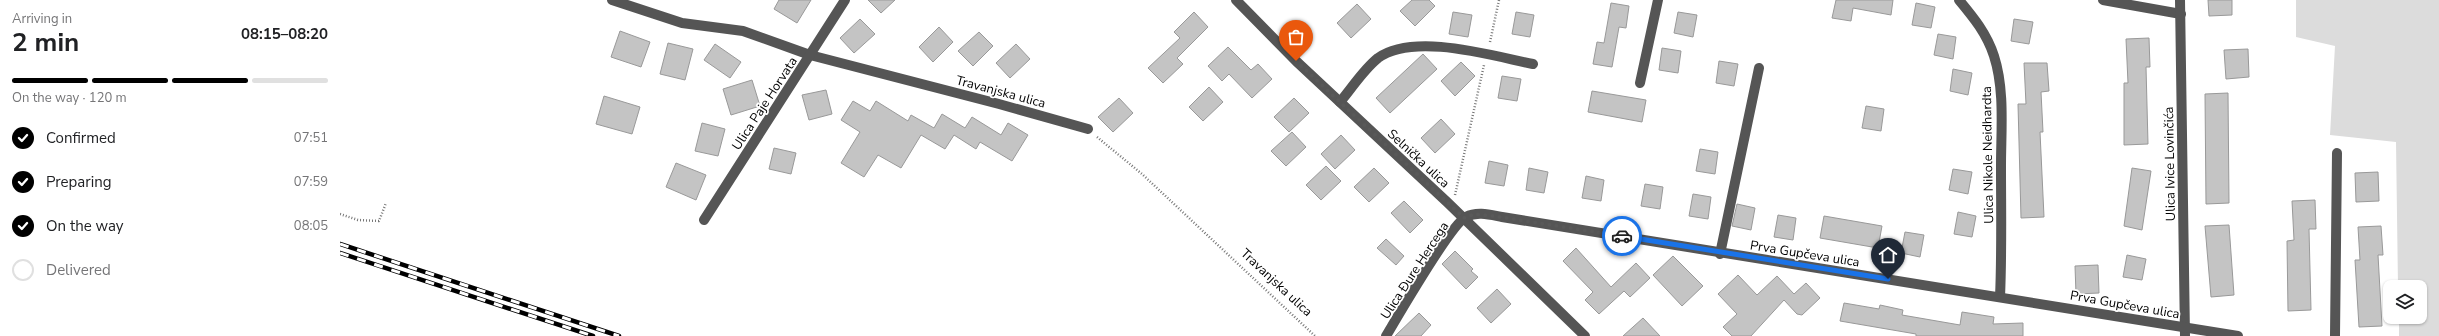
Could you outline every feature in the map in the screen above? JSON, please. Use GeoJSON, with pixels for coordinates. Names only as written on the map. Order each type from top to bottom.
{"type":"FeatureCollection","features":[{"type":"Feature","properties":{"kind":"street","name":"Travanjska ulica"},"geometry":{"type":"LineString","coordinates":[[612,0],[682,22],[743,31],[810,56],[1007,106],[1088,130]]}},
{"type":"Feature","properties":{"kind":"street","name":"Ulica Paje Horvata"},"geometry":{"type":"LineString","coordinates":[[704,220],[845,0]]}},
{"type":"Feature","properties":{"kind":"street","name":"Selnička ulica"},"geometry":{"type":"LineString","coordinates":[[1236,0],[1340,102],[1464,218],[1585,336]]}},
{"type":"Feature","properties":{"kind":"street"},"geometry":{"type":"LineString","coordinates":[[1640,83],[1658,0]]}},
{"type":"Feature","properties":{"kind":"street","name":"Ulica Nikole Neidhardta"},"geometry":{"type":"LineString","coordinates":[[1959,0],[1980,24],[1994,57],[1999,78],[2001,125],[2000,297]]}},
{"type":"Feature","properties":{"kind":"street"},"geometry":{"type":"LineString","coordinates":[[2103,0],[2181,14]]}},
{"type":"Feature","properties":{"kind":"street","name":"Ulica Ivice Lovinčića"},"geometry":{"type":"LineString","coordinates":[[2180,0],[2185,332]]}},
{"type":"Feature","properties":{"kind":"street"},"geometry":{"type":"LineString","coordinates":[[1340,102],[1378,58],[1392,51],[1437,47],[1487,54],[1533,64]]}},
{"type":"Feature","properties":{"kind":"street"},"geometry":{"type":"LineString","coordinates":[[1720,254],[1759,68]]}},
{"type":"Feature","properties":{"kind":"street"},"geometry":{"type":"LineString","coordinates":[[2335,336],[2336,153]]}},
{"type":"Feature","properties":{"kind":"street","name":"Prva Gupčeva ulica"},"geometry":{"type":"LineString","coordinates":[[1464,218],[1474,214],[1502,217],[1720,254],[2000,297],[2185,332],[2238,336]]}},
{"type":"Feature","properties":{"kind":"street","name":"Ulica Đure Hercega"},"geometry":{"type":"LineString","coordinates":[[1386,336],[1441,249],[1464,218]]}},
{"type":"Feature","properties":{"kind":"path"},"geometry":{"type":"LineString","coordinates":[[1453,197],[1456,194],[1499,0]]}},
{"type":"Feature","properties":{"kind":"path","name":"Travanjska ulica"},"geometry":{"type":"LineString","coordinates":[[1088,130],[1142,174],[1315,336]]}},
{"type":"Feature","properties":{"kind":"path"},"geometry":{"type":"LineString","coordinates":[[340,214],[358,220],[379,221],[386,204]]}},
{"type":"Feature","properties":{"kind":"shaded area"},"geometry":{"type":"Polygon","coordinates":[[[2296,0],[2439,0],[2439,336],[2399,336],[2399,324],[2427,324],[2427,280],[2398,280],[2396,142],[2330,135],[2335,46],[2296,37],[2296,0]]]}},
{"type":"Feature","properties":{"kind":"building"},"geometry":{"type":"Polygon","coordinates":[[[779,0],[811,0],[797,23],[774,9],[779,0]]]}},
{"type":"Feature","properties":{"kind":"building"},"geometry":{"type":"Polygon","coordinates":[[[868,0],[895,0],[881,13],[868,0]]]}},
{"type":"Feature","properties":{"kind":"building"},"geometry":{"type":"Polygon","coordinates":[[[1412,0],[1429,0],[1435,6],[1415,26],[1400,11],[1412,0]]]}},
{"type":"Feature","properties":{"kind":"building"},"geometry":{"type":"Polygon","coordinates":[[[1836,0],[1893,0],[1891,15],[1853,8],[1851,21],[1832,18],[1836,0]]]}},
{"type":"Feature","properties":{"kind":"building"},"geometry":{"type":"Polygon","coordinates":[[[2208,0],[2232,0],[2232,15],[2209,16],[2208,0]]]}},
{"type":"Feature","properties":{"kind":"building"},"geometry":{"type":"Polygon","coordinates":[[[1611,3],[1629,6],[1626,28],[1619,27],[1612,67],[1593,64],[1597,42],[1604,43],[1611,3]]]}},
{"type":"Feature","properties":{"kind":"building"},"geometry":{"type":"Polygon","coordinates":[[[1916,3],[1935,7],[1931,28],[1912,25],[1916,3]]]}},
{"type":"Feature","properties":{"kind":"building"},"geometry":{"type":"Polygon","coordinates":[[[1357,4],[1371,19],[1351,38],[1337,23],[1357,4]]]}},
{"type":"Feature","properties":{"kind":"building"},"geometry":{"type":"Polygon","coordinates":[[[1194,12],[1208,27],[1177,58],[1183,64],[1163,83],[1148,68],[1180,38],[1174,32],[1194,12]]]}},
{"type":"Feature","properties":{"kind":"building"},"geometry":{"type":"Polygon","coordinates":[[[1453,12],[1472,15],[1468,37],[1449,34],[1453,12]]]}},
{"type":"Feature","properties":{"kind":"building"},"geometry":{"type":"Polygon","coordinates":[[[1516,12],[1534,15],[1530,37],[1512,34],[1516,12]]]}},
{"type":"Feature","properties":{"kind":"building"},"geometry":{"type":"Polygon","coordinates":[[[1678,12],[1697,15],[1693,37],[1674,33],[1678,12]]]}},
{"type":"Feature","properties":{"kind":"building"},"geometry":{"type":"Polygon","coordinates":[[[860,19],[875,34],[854,53],[840,38],[860,19]]]}},
{"type":"Feature","properties":{"kind":"building"},"geometry":{"type":"Polygon","coordinates":[[[2014,19],[2033,22],[2029,44],[2011,41],[2014,19]]]}},
{"type":"Feature","properties":{"kind":"building"},"geometry":{"type":"Polygon","coordinates":[[[939,27],[953,42],[933,62],[919,47],[939,27]]]}},
{"type":"Feature","properties":{"kind":"building"},"geometry":{"type":"Polygon","coordinates":[[[620,31],[650,42],[641,67],[611,57],[620,31]]]}},
{"type":"Feature","properties":{"kind":"building"},"geometry":{"type":"Polygon","coordinates":[[[979,32],[993,46],[973,66],[958,51],[979,32]]]}},
{"type":"Feature","properties":{"kind":"building"},"geometry":{"type":"Polygon","coordinates":[[[1938,34],[1956,37],[1953,59],[1934,55],[1938,34]]]}},
{"type":"Feature","properties":{"kind":"building"},"geometry":{"type":"Polygon","coordinates":[[[2149,38],[2150,67],[2146,67],[2148,144],[2124,145],[2124,83],[2128,83],[2126,39],[2149,38]]]}},
{"type":"Feature","properties":{"kind":"building"},"geometry":{"type":"Polygon","coordinates":[[[668,43],[693,49],[685,80],[660,74],[668,43]]]}},
{"type":"Feature","properties":{"kind":"building"},"geometry":{"type":"Polygon","coordinates":[[[715,44],[741,62],[730,78],[704,60],[715,44]]]}},
{"type":"Feature","properties":{"kind":"building"},"geometry":{"type":"Polygon","coordinates":[[[1016,44],[1030,59],[1010,78],[996,63],[1016,44]]]}},
{"type":"Feature","properties":{"kind":"building"},"geometry":{"type":"Polygon","coordinates":[[[1228,47],[1251,70],[1258,64],[1272,79],[1252,98],[1229,74],[1222,81],[1208,66],[1228,47]]]}},
{"type":"Feature","properties":{"kind":"building"},"geometry":{"type":"Polygon","coordinates":[[[1662,48],[1681,51],[1678,73],[1659,70],[1662,48]]]}},
{"type":"Feature","properties":{"kind":"building"},"geometry":{"type":"Polygon","coordinates":[[[2248,49],[2249,77],[2226,79],[2224,50],[2248,49]]]}},
{"type":"Feature","properties":{"kind":"building"},"geometry":{"type":"Polygon","coordinates":[[[1423,54],[1437,69],[1390,113],[1376,98],[1423,54]]]}},
{"type":"Feature","properties":{"kind":"building"},"geometry":{"type":"Polygon","coordinates":[[[1719,61],[1738,64],[1734,86],[1716,83],[1719,61]]]}},
{"type":"Feature","properties":{"kind":"building"},"geometry":{"type":"Polygon","coordinates":[[[1461,62],[1475,76],[1455,96],[1441,81],[1461,62]]]}},
{"type":"Feature","properties":{"kind":"building"},"geometry":{"type":"Polygon","coordinates":[[[2024,63],[2047,63],[2049,91],[2041,92],[2043,132],[2040,132],[2044,217],[2021,218],[2018,104],[2026,104],[2024,63]]]}},
{"type":"Feature","properties":{"kind":"building"},"geometry":{"type":"Polygon","coordinates":[[[1953,69],[1972,73],[1968,95],[1950,91],[1953,69]]]}},
{"type":"Feature","properties":{"kind":"building"},"geometry":{"type":"Polygon","coordinates":[[[1502,76],[1521,79],[1517,101],[1498,98],[1502,76]]]}},
{"type":"Feature","properties":{"kind":"building"},"geometry":{"type":"Polygon","coordinates":[[[752,80],[760,106],[731,115],[723,89],[752,80]]]}},
{"type":"Feature","properties":{"kind":"building"},"geometry":{"type":"Polygon","coordinates":[[[1209,87],[1223,102],[1203,121],[1189,107],[1209,87]]]}},
{"type":"Feature","properties":{"kind":"building"},"geometry":{"type":"Polygon","coordinates":[[[826,90],[832,114],[809,120],[802,95],[826,90]]]}},
{"type":"Feature","properties":{"kind":"building"},"geometry":{"type":"Polygon","coordinates":[[[1592,91],[1646,100],[1642,122],[1588,112],[1592,91]]]}},
{"type":"Feature","properties":{"kind":"building"},"geometry":{"type":"Polygon","coordinates":[[[2228,93],[2229,203],[2206,204],[2205,94],[2228,93]]]}},
{"type":"Feature","properties":{"kind":"building"},"geometry":{"type":"Polygon","coordinates":[[[604,96],[640,107],[632,134],[596,124],[604,96]]]}},
{"type":"Feature","properties":{"kind":"building"},"geometry":{"type":"Polygon","coordinates":[[[1119,98],[1133,113],[1113,132],[1098,117],[1119,98]]]}},
{"type":"Feature","properties":{"kind":"building"},"geometry":{"type":"Polygon","coordinates":[[[1294,98],[1309,113],[1289,132],[1274,117],[1294,98]]]}},
{"type":"Feature","properties":{"kind":"building"},"geometry":{"type":"Polygon","coordinates":[[[853,101],[870,111],[876,101],[908,121],[911,115],[934,128],[942,114],[965,128],[972,117],[1001,135],[1008,123],[1028,135],[1012,161],[980,142],[976,149],[954,135],[945,149],[921,135],[901,168],[878,155],[864,177],[841,163],[860,132],[841,120],[853,101]]]}},
{"type":"Feature","properties":{"kind":"building"},"geometry":{"type":"Polygon","coordinates":[[[1866,106],[1884,109],[1881,131],[1862,128],[1866,106]]]}},
{"type":"Feature","properties":{"kind":"building"},"geometry":{"type":"Polygon","coordinates":[[[1441,119],[1455,134],[1435,153],[1421,138],[1441,119]]]}},
{"type":"Feature","properties":{"kind":"building"},"geometry":{"type":"Polygon","coordinates":[[[702,123],[725,129],[718,156],[695,151],[702,123]]]}},
{"type":"Feature","properties":{"kind":"building"},"geometry":{"type":"Polygon","coordinates":[[[1292,132],[1306,147],[1286,166],[1271,151],[1292,132]]]}},
{"type":"Feature","properties":{"kind":"building"},"geometry":{"type":"Polygon","coordinates":[[[1341,135],[1355,150],[1335,169],[1321,154],[1341,135]]]}},
{"type":"Feature","properties":{"kind":"building"},"geometry":{"type":"Polygon","coordinates":[[[774,148],[796,153],[791,174],[769,169],[774,148]]]}},
{"type":"Feature","properties":{"kind":"building"},"geometry":{"type":"Polygon","coordinates":[[[1700,149],[1718,152],[1715,174],[1696,171],[1700,149]]]}},
{"type":"Feature","properties":{"kind":"building"},"geometry":{"type":"Polygon","coordinates":[[[1489,161],[1508,165],[1504,186],[1485,183],[1489,161]]]}},
{"type":"Feature","properties":{"kind":"building"},"geometry":{"type":"Polygon","coordinates":[[[676,163],[706,175],[696,200],[666,187],[676,163]]]}},
{"type":"Feature","properties":{"kind":"building"},"geometry":{"type":"Polygon","coordinates":[[[1326,166],[1341,181],[1321,200],[1306,185],[1326,166]]]}},
{"type":"Feature","properties":{"kind":"building"},"geometry":{"type":"Polygon","coordinates":[[[1374,168],[1389,183],[1369,202],[1354,187],[1374,168]]]}},
{"type":"Feature","properties":{"kind":"building"},"geometry":{"type":"Polygon","coordinates":[[[1529,168],[1548,172],[1544,193],[1526,190],[1529,168]]]}},
{"type":"Feature","properties":{"kind":"building"},"geometry":{"type":"Polygon","coordinates":[[[2132,168],[2151,171],[2142,230],[2124,226],[2132,168]]]}},
{"type":"Feature","properties":{"kind":"building"},"geometry":{"type":"Polygon","coordinates":[[[1953,169],[1972,172],[1968,194],[1949,190],[1953,169]]]}},
{"type":"Feature","properties":{"kind":"building"},"geometry":{"type":"Polygon","coordinates":[[[2378,172],[2379,201],[2356,202],[2355,173],[2378,172]]]}},
{"type":"Feature","properties":{"kind":"building"},"geometry":{"type":"Polygon","coordinates":[[[1586,176],[1604,180],[1601,201],[1582,198],[1586,176]]]}},
{"type":"Feature","properties":{"kind":"building"},"geometry":{"type":"Polygon","coordinates":[[[1645,184],[1663,187],[1660,209],[1641,206],[1645,184]]]}},
{"type":"Feature","properties":{"kind":"building"},"geometry":{"type":"Polygon","coordinates":[[[1693,194],[1711,197],[1708,219],[1689,216],[1693,194]]]}},
{"type":"Feature","properties":{"kind":"building"},"geometry":{"type":"Polygon","coordinates":[[[2315,200],[2316,229],[2309,229],[2311,310],[2288,311],[2287,241],[2294,240],[2292,201],[2315,200]]]}},
{"type":"Feature","properties":{"kind":"building"},"geometry":{"type":"Polygon","coordinates":[[[1404,201],[1423,220],[1410,233],[1391,213],[1404,201]]]}},
{"type":"Feature","properties":{"kind":"building"},"geometry":{"type":"Polygon","coordinates":[[[1737,204],[1755,208],[1751,230],[1732,226],[1737,204]]]}},
{"type":"Feature","properties":{"kind":"building"},"geometry":{"type":"Polygon","coordinates":[[[1958,212],[1976,216],[1972,237],[1954,234],[1958,212]]]}},
{"type":"Feature","properties":{"kind":"building"},"geometry":{"type":"Polygon","coordinates":[[[1778,215],[1796,218],[1793,240],[1774,237],[1778,215]]]}},
{"type":"Feature","properties":{"kind":"building"},"geometry":{"type":"Polygon","coordinates":[[[1824,216],[1882,226],[1878,248],[1820,238],[1824,216]]]}},
{"type":"Feature","properties":{"kind":"building"},"geometry":{"type":"Polygon","coordinates":[[[2229,225],[2234,295],[2211,297],[2205,226],[2229,225]]]}},
{"type":"Feature","properties":{"kind":"building"},"geometry":{"type":"Polygon","coordinates":[[[2381,226],[2383,255],[2378,255],[2382,326],[2359,327],[2355,260],[2360,260],[2358,227],[2381,226]]]}},
{"type":"Feature","properties":{"kind":"building"},"geometry":{"type":"Polygon","coordinates":[[[1905,232],[1924,235],[1920,257],[1901,253],[1905,232]]]}},
{"type":"Feature","properties":{"kind":"building"},"geometry":{"type":"Polygon","coordinates":[[[1386,239],[1404,256],[1396,265],[1377,248],[1386,239]]]}},
{"type":"Feature","properties":{"kind":"building"},"geometry":{"type":"Polygon","coordinates":[[[1576,248],[1611,287],[1636,263],[1650,278],[1630,297],[1624,291],[1599,314],[1585,300],[1593,292],[1563,261],[1576,248]]]}},
{"type":"Feature","properties":{"kind":"building"},"geometry":{"type":"Polygon","coordinates":[[[1455,251],[1473,269],[1471,271],[1478,277],[1466,289],[1442,264],[1455,251]]]}},
{"type":"Feature","properties":{"kind":"building"},"geometry":{"type":"Polygon","coordinates":[[[2127,255],[2146,259],[2142,280],[2123,277],[2127,255]]]}},
{"type":"Feature","properties":{"kind":"building"},"geometry":{"type":"Polygon","coordinates":[[[1673,256],[1703,286],[1682,306],[1653,275],[1673,256]]]}},
{"type":"Feature","properties":{"kind":"building"},"geometry":{"type":"Polygon","coordinates":[[[2098,265],[2099,293],[2076,294],[2075,266],[2098,265]]]}},
{"type":"Feature","properties":{"kind":"building"},"geometry":{"type":"Polygon","coordinates":[[[1738,275],[1757,295],[1777,276],[1794,294],[1806,283],[1820,298],[1802,315],[1797,314],[1784,300],[1751,336],[1732,336],[1723,327],[1737,314],[1718,294],[1738,275]]]}},
{"type":"Feature","properties":{"kind":"building"},"geometry":{"type":"Polygon","coordinates":[[[1497,289],[1511,304],[1491,323],[1477,308],[1497,289]]]}},
{"type":"Feature","properties":{"kind":"building"},"geometry":{"type":"Polygon","coordinates":[[[1844,303],[1879,309],[1880,305],[1903,310],[1902,315],[1960,325],[1962,312],[1994,317],[1993,324],[2023,323],[2023,336],[1916,336],[1916,334],[1840,321],[1844,303]]]}},
{"type":"Feature","properties":{"kind":"building"},"geometry":{"type":"Polygon","coordinates":[[[1419,313],[1431,325],[1421,336],[1395,336],[1419,313]]]}},
{"type":"Feature","properties":{"kind":"building"},"geometry":{"type":"Polygon","coordinates":[[[1643,318],[1660,336],[1623,336],[1643,318]]]}},
{"type":"Feature","properties":{"kind":"railway"},"geometry":{"type":"LineString","coordinates":[[340,244],[619,336]]}},
{"type":"Feature","properties":{"kind":"railway"},"geometry":{"type":"LineString","coordinates":[[340,253],[593,336]]}},
{"type":"Feature","properties":{"kind":"way so far"},"geometry":{"type":"LineString","coordinates":[[1296,61],[1464,218],[1474,214],[1493,216],[1622,236]]}},
{"type":"Feature","properties":{"kind":"route"},"geometry":{"type":"LineString","coordinates":[[1622,236],[1720,254],[1888,279]]}}]}
